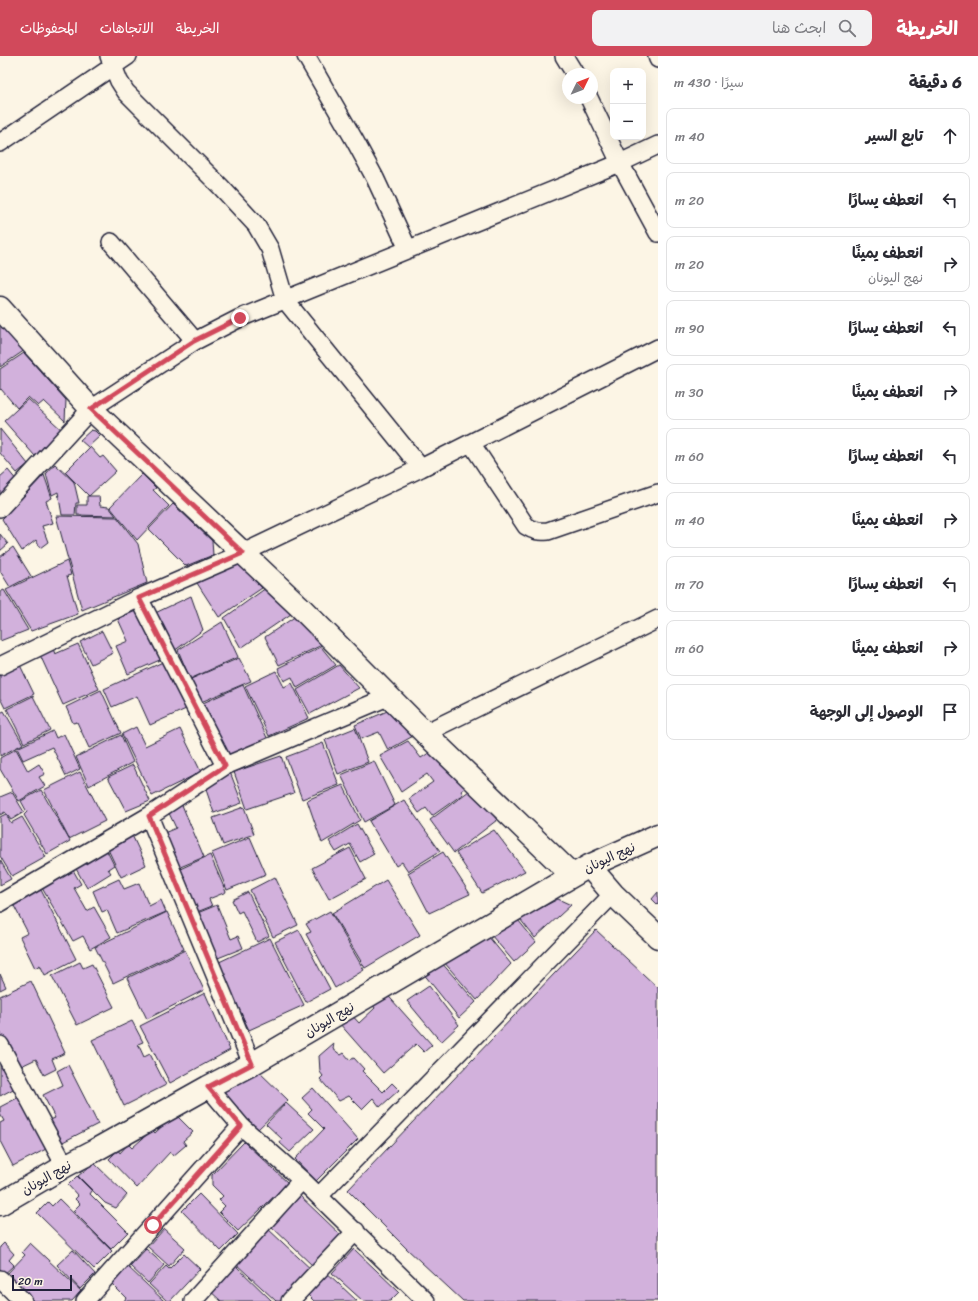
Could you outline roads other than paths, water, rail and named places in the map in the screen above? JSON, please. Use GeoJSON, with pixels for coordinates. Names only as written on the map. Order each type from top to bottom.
{"type":"FeatureCollection","features":[{"type":"Feature","properties":{"kind":"street"},"geometry":{"type":"LineString","coordinates":[[0,143],[111,61],[128,56]]}},
{"type":"Feature","properties":{"kind":"street"},"geometry":{"type":"LineString","coordinates":[[306,56],[375,178],[408,249]]}},
{"type":"Feature","properties":{"kind":"street"},"geometry":{"type":"LineString","coordinates":[[564,56],[571,68]]}},
{"type":"Feature","properties":{"kind":"street"},"geometry":{"type":"LineString","coordinates":[[111,61],[119,81],[126,92],[221,186],[256,225],[270,249],[285,300],[421,468]]}},
{"type":"Feature","properties":{"kind":"street"},"geometry":{"type":"LineString","coordinates":[[592,104],[620,162],[658,233]]}},
{"type":"Feature","properties":{"kind":"street"},"geometry":{"type":"LineString","coordinates":[[0,508],[91,409],[194,341],[240,318],[658,145]]}},
{"type":"Feature","properties":{"kind":"street"},"geometry":{"type":"LineString","coordinates":[[111,242],[194,341]]}},
{"type":"Feature","properties":{"kind":"street"},"geometry":{"type":"LineString","coordinates":[[0,308],[91,409],[243,553],[390,696],[425,733],[581,870],[613,894],[658,937]]}},
{"type":"Feature","properties":{"kind":"street"},"geometry":{"type":"LineString","coordinates":[[0,666],[139,598],[243,553],[421,468],[658,348]]}},
{"type":"Feature","properties":{"kind":"street"},"geometry":{"type":"LineString","coordinates":[[471,443],[526,526],[539,532],[548,531],[658,493]]}},
{"type":"Feature","properties":{"kind":"street"},"geometry":{"type":"LineString","coordinates":[[139,598],[225,766]]}},
{"type":"Feature","properties":{"kind":"street"},"geometry":{"type":"LineString","coordinates":[[425,733],[658,619]]}},
{"type":"Feature","properties":{"kind":"street"},"geometry":{"type":"LineString","coordinates":[[0,903],[149,816],[225,766],[390,696]]}},
{"type":"Feature","properties":{"kind":"street"},"geometry":{"type":"LineString","coordinates":[[149,816],[252,1064]]}},
{"type":"Feature","properties":{"kind":"street","name":"نهج اليونان"},"geometry":{"type":"LineString","coordinates":[[0,1204],[65,1166],[252,1064],[581,870],[658,835]]}},
{"type":"Feature","properties":{"kind":"street"},"geometry":{"type":"LineString","coordinates":[[319,1196],[613,894]]}},
{"type":"Feature","properties":{"kind":"street"},"geometry":{"type":"LineString","coordinates":[[0,1045],[65,1166]]}},
{"type":"Feature","properties":{"kind":"street"},"geometry":{"type":"LineString","coordinates":[[208,1087],[241,1126],[302,1180],[356,1231],[424,1300]]}},
{"type":"Feature","properties":{"kind":"street"},"geometry":{"type":"LineString","coordinates":[[85,1301],[241,1126]]}},
{"type":"Feature","properties":{"kind":"street"},"geometry":{"type":"LineString","coordinates":[[193,1301],[302,1180]]}},
{"type":"Feature","properties":{"kind":"street"},"geometry":{"type":"LineString","coordinates":[[290,1301],[356,1231]]}},
{"type":"Feature","properties":{"kind":"street"},"geometry":{"type":"LineString","coordinates":[[0,1280],[23,1301]]}}]}
